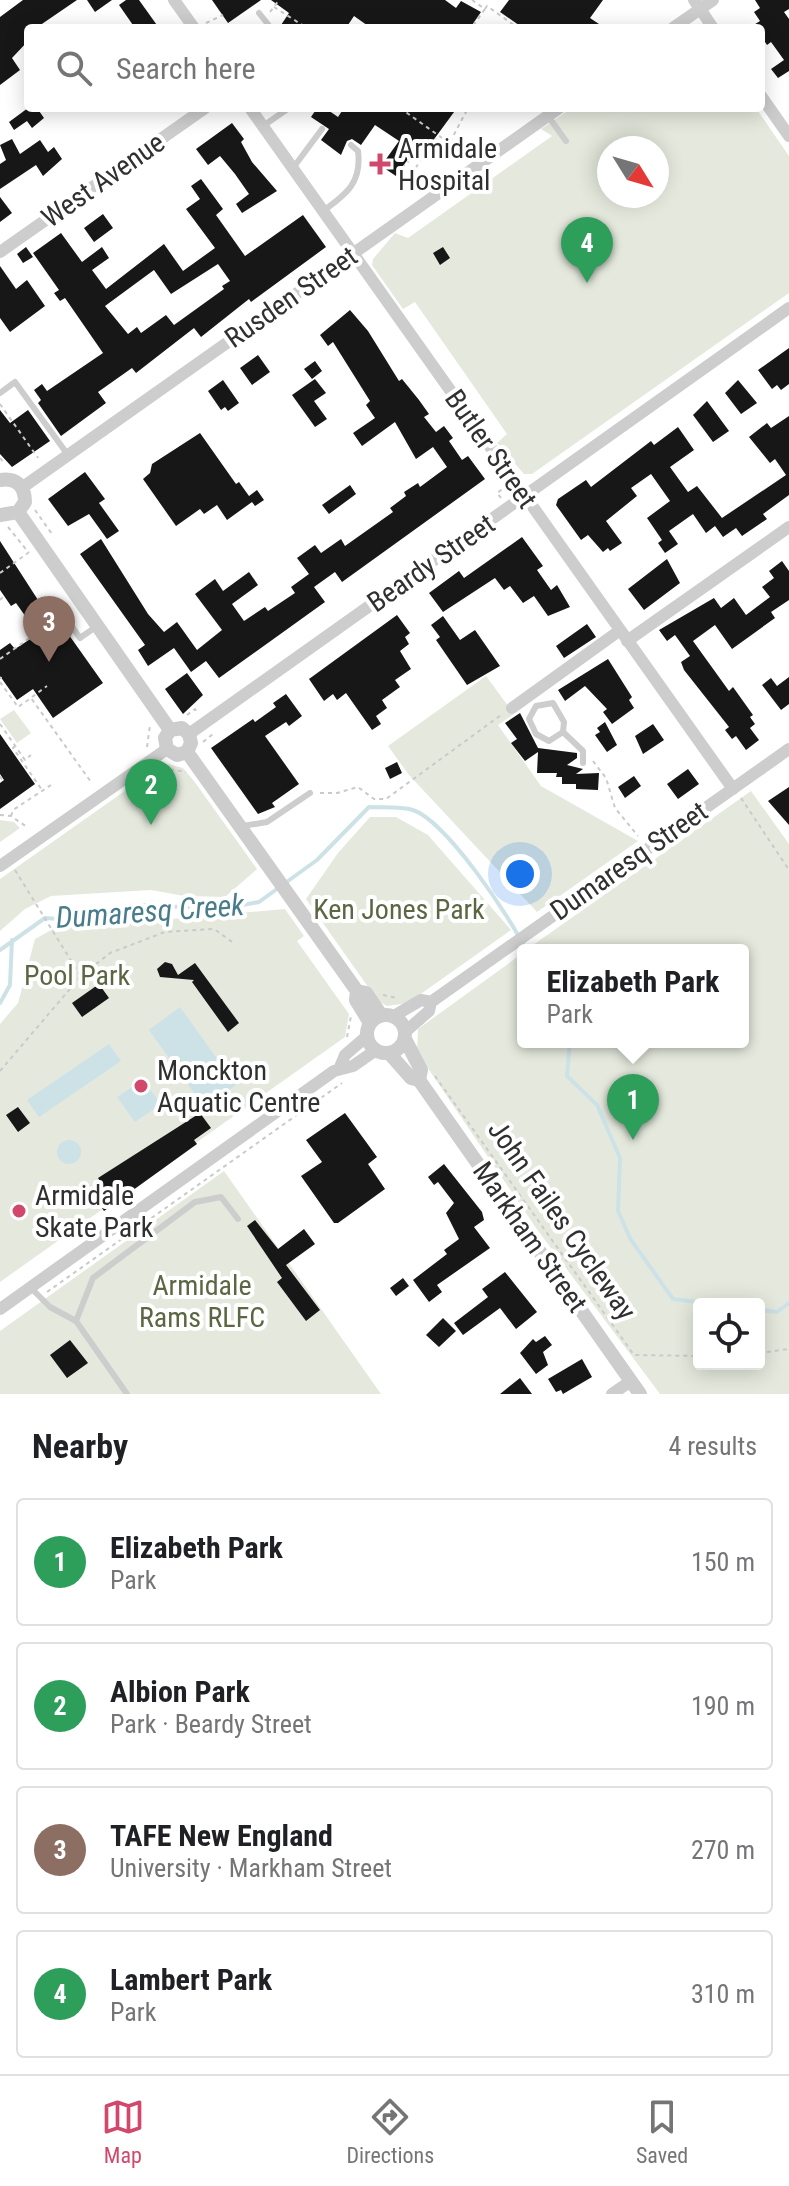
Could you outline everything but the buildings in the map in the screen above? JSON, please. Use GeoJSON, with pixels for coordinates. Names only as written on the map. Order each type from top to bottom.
{"type":"FeatureCollection","features":[{"type":"Feature","properties":{"kind":"street"},"geometry":{"type":"LineString","coordinates":[[174,0],[191,24]]}},
{"type":"Feature","properties":{"kind":"street"},"geometry":{"type":"LineString","coordinates":[[677,24],[697,4],[713,0]]}},
{"type":"Feature","properties":{"kind":"street"},"geometry":{"type":"LineString","coordinates":[[697,4],[710,24]]}},
{"type":"Feature","properties":{"kind":"street"},"geometry":{"type":"LineString","coordinates":[[765,102],[789,135]]}},
{"type":"Feature","properties":{"kind":"street","name":"West Avenue"},"geometry":{"type":"LineString","coordinates":[[0,252],[199,112]]}},
{"type":"Feature","properties":{"kind":"street","name":"Butler Street"},"geometry":{"type":"LineString","coordinates":[[253,112],[737,793]]}},
{"type":"Feature","properties":{"kind":"street","name":"Rusden Street"},"geometry":{"type":"LineString","coordinates":[[23,487],[554,112]]}},
{"type":"Feature","properties":{"kind":"street","name":"Beardy Street"},"geometry":{"type":"LineString","coordinates":[[189,734],[789,308]]}},
{"type":"Feature","properties":{"kind":"street"},"geometry":{"type":"LineString","coordinates":[[0,480],[16,481],[23,487],[25,502],[18,512],[0,515]]}},
{"type":"Feature","properties":{"kind":"street"},"geometry":{"type":"LineString","coordinates":[[18,512],[170,730]]}},
{"type":"Feature","properties":{"kind":"street"},"geometry":{"type":"LineString","coordinates":[[512,708],[532,701],[623,636],[789,527]]}},
{"type":"Feature","properties":{"kind":"street"},"geometry":{"type":"LineString","coordinates":[[182,728],[189,734],[191,743],[187,752],[177,755],[167,749],[165,738],[170,730],[182,728]]}},
{"type":"Feature","properties":{"kind":"street"},"geometry":{"type":"LineString","coordinates":[[0,866],[167,749]]}},
{"type":"Feature","properties":{"kind":"street","name":"Dumaresq Street"},"geometry":{"type":"LineString","coordinates":[[405,1036],[429,1011],[431,1002],[504,952],[545,919],[737,793],[789,749]]}},
{"type":"Feature","properties":{"kind":"street"},"geometry":{"type":"LineString","coordinates":[[187,752],[357,991],[356,1000],[378,1023]]}},
{"type":"Feature","properties":{"kind":"street","name":"Dumaresq Street"},"geometry":{"type":"LineString","coordinates":[[340,1067],[345,1055],[378,1023],[421,1000],[431,1002]]}},
{"type":"Feature","properties":{"kind":"street","name":"Markham Street"},"geometry":{"type":"LineString","coordinates":[[378,1023],[405,1036],[421,1070],[419,1080]]}},
{"type":"Feature","properties":{"kind":"street","name":"Markham Street"},"geometry":{"type":"LineString","coordinates":[[378,1023],[382,1052],[411,1078],[419,1080],[640,1394]]}},
{"type":"Feature","properties":{"kind":"street"},"geometry":{"type":"LineString","coordinates":[[382,1052],[405,1036]]}},
{"type":"Feature","properties":{"kind":"street","name":"Dumaresq Street"},"geometry":{"type":"LineString","coordinates":[[0,1309],[340,1067],[353,1066],[382,1052]]}},
{"type":"Feature","properties":{"kind":"street"},"geometry":{"type":"LineString","coordinates":[[612,1394],[631,1381]]}},
{"type":"Feature","properties":{"kind":"lane"},"geometry":{"type":"LineString","coordinates":[[259,13],[268,24]]}},
{"type":"Feature","properties":{"kind":"lane"},"geometry":{"type":"LineString","coordinates":[[263,126],[283,112]]}},
{"type":"Feature","properties":{"kind":"lane"},"geometry":{"type":"LineString","coordinates":[[548,116],[566,141]]}},
{"type":"Feature","properties":{"kind":"lane"},"geometry":{"type":"LineString","coordinates":[[293,168],[322,129]]}},
{"type":"Feature","properties":{"kind":"lane"},"geometry":{"type":"LineString","coordinates":[[323,211],[348,193],[357,180],[358,151],[351,145]]}},
{"type":"Feature","properties":{"kind":"lane"},"geometry":{"type":"LineString","coordinates":[[0,393],[15,382],[68,455]]}},
{"type":"Feature","properties":{"kind":"lane"},"geometry":{"type":"LineString","coordinates":[[63,614],[80,638],[97,626]]}},
{"type":"Feature","properties":{"kind":"lane"},"geometry":{"type":"LineString","coordinates":[[532,701],[553,703],[564,722],[563,732],[549,741],[536,734],[529,719],[532,701]]}},
{"type":"Feature","properties":{"kind":"lane"},"geometry":{"type":"LineString","coordinates":[[563,732],[583,751],[583,760]]}},
{"type":"Feature","properties":{"kind":"lane"},"geometry":{"type":"LineString","coordinates":[[240,827],[267,822],[310,793]]}},
{"type":"Feature","properties":{"kind":"lane"},"geometry":{"type":"LineString","coordinates":[[76,1321],[93,1278],[195,1202],[221,1197],[238,1219]]}},
{"type":"Feature","properties":{"kind":"lane"},"geometry":{"type":"LineString","coordinates":[[30,1287],[50,1307],[76,1321],[127,1394]]}},
{"type":"Feature","properties":{"kind":"path"},"geometry":{"type":"LineString","coordinates":[[270,12],[279,0]]}},
{"type":"Feature","properties":{"kind":"path"},"geometry":{"type":"LineString","coordinates":[[472,0],[485,9]]}},
{"type":"Feature","properties":{"kind":"path"},"geometry":{"type":"LineString","coordinates":[[474,24],[487,6],[512,24]]}},
{"type":"Feature","properties":{"kind":"path"},"geometry":{"type":"LineString","coordinates":[[274,7],[301,24]]}},
{"type":"Feature","properties":{"kind":"path"},"geometry":{"type":"LineString","coordinates":[[207,23],[223,15]]}},
{"type":"Feature","properties":{"kind":"path"},"geometry":{"type":"LineString","coordinates":[[405,112],[466,155]]}},
{"type":"Feature","properties":{"kind":"path"},"geometry":{"type":"LineString","coordinates":[[449,143],[466,112]]}},
{"type":"Feature","properties":{"kind":"path"},"geometry":{"type":"LineString","coordinates":[[421,187],[411,174],[438,136]]}},
{"type":"Feature","properties":{"kind":"path"},"geometry":{"type":"LineString","coordinates":[[412,151],[409,156],[412,158]]}},
{"type":"Feature","properties":{"kind":"path"},"geometry":{"type":"LineString","coordinates":[[412,158],[422,159]]}},
{"type":"Feature","properties":{"kind":"path"},"geometry":{"type":"LineString","coordinates":[[402,168],[412,158]]}},
{"type":"Feature","properties":{"kind":"path"},"geometry":{"type":"LineString","coordinates":[[0,404],[38,458]]}},
{"type":"Feature","properties":{"kind":"path"},"geometry":{"type":"LineString","coordinates":[[501,499],[497,493],[506,487]]}},
{"type":"Feature","properties":{"kind":"path"},"geometry":{"type":"LineString","coordinates":[[34,509],[52,535],[49,538]]}},
{"type":"Feature","properties":{"kind":"path"},"geometry":{"type":"LineString","coordinates":[[0,525],[7,526],[29,552],[0,573]]}},
{"type":"Feature","properties":{"kind":"path"},"geometry":{"type":"LineString","coordinates":[[0,600],[4,596]]}},
{"type":"Feature","properties":{"kind":"path"},"geometry":{"type":"LineString","coordinates":[[0,659],[63,614]]}},
{"type":"Feature","properties":{"kind":"path"},"geometry":{"type":"LineString","coordinates":[[1,680],[18,707],[47,686]]}},
{"type":"Feature","properties":{"kind":"path"},"geometry":{"type":"LineString","coordinates":[[31,698],[91,782]]}},
{"type":"Feature","properties":{"kind":"path"},"geometry":{"type":"LineString","coordinates":[[310,793],[337,793],[358,787],[374,799],[386,799],[512,708]]}},
{"type":"Feature","properties":{"kind":"path"},"geometry":{"type":"LineString","coordinates":[[185,716],[195,709],[198,712]]}},
{"type":"Feature","properties":{"kind":"path"},"geometry":{"type":"LineString","coordinates":[[148,748],[145,743],[150,738],[149,726],[153,722]]}},
{"type":"Feature","properties":{"kind":"path"},"geometry":{"type":"LineString","coordinates":[[0,724],[25,760],[31,755]]}},
{"type":"Feature","properties":{"kind":"path"},"geometry":{"type":"LineString","coordinates":[[203,743],[213,734],[210,729]]}},
{"type":"Feature","properties":{"kind":"path"},"geometry":{"type":"LineString","coordinates":[[15,746],[24,766],[42,790]]}},
{"type":"Feature","properties":{"kind":"path"},"geometry":{"type":"LineString","coordinates":[[583,760],[589,755],[606,778],[615,808],[638,836]]}},
{"type":"Feature","properties":{"kind":"path"},"geometry":{"type":"LineString","coordinates":[[161,767],[188,772]]}},
{"type":"Feature","properties":{"kind":"path"},"geometry":{"type":"LineString","coordinates":[[0,776],[3,781]]}},
{"type":"Feature","properties":{"kind":"path"},"geometry":{"type":"LineString","coordinates":[[11,816],[13,810],[51,785]]}},
{"type":"Feature","properties":{"kind":"path"},"geometry":{"type":"LineString","coordinates":[[737,793],[789,870]]}},
{"type":"Feature","properties":{"kind":"path"},"geometry":{"type":"LineString","coordinates":[[0,815],[11,816],[27,827]]}},
{"type":"Feature","properties":{"kind":"path"},"geometry":{"type":"LineString","coordinates":[[14,869],[86,985]]}},
{"type":"Feature","properties":{"kind":"path"},"geometry":{"type":"LineString","coordinates":[[0,1071],[81,976],[110,953],[165,932],[214,929],[235,944]]}},
{"type":"Feature","properties":{"kind":"path"},"geometry":{"type":"LineString","coordinates":[[376,998],[381,994],[406,1000]]}},
{"type":"Feature","properties":{"kind":"path"},"geometry":{"type":"LineString","coordinates":[[351,1045],[346,1040],[351,1013],[357,1010]]}},
{"type":"Feature","properties":{"kind":"path","name":"John Failes Cycleway"},"geometry":{"type":"LineString","coordinates":[[429,1068],[622,1343],[634,1355],[693,1356]]}},
{"type":"Feature","properties":{"kind":"path"},"geometry":{"type":"LineString","coordinates":[[47,1292],[342,1083]]}},
{"type":"Feature","properties":{"kind":"path"},"geometry":{"type":"LineString","coordinates":[[765,1352],[789,1349]]}},
{"type":"Feature","properties":{"kind":"green space"},"geometry":{"type":"Polygon","coordinates":[[[566,112],[759,112],[789,156],[789,293],[532,474],[524,474],[497,443],[507,434],[415,302],[403,309],[372,265],[373,259],[395,233],[408,238],[552,136],[541,129],[566,112]]]}},
{"type":"Feature","properties":{"kind":"green space"},"geometry":{"type":"Polygon","coordinates":[[[486,676],[514,714],[498,725],[541,786],[638,841],[537,912],[409,775],[388,746],[486,676]]]}},
{"type":"Feature","properties":{"kind":"green space"},"geometry":{"type":"Polygon","coordinates":[[[14,710],[31,733],[17,743],[0,719],[14,710]]]}},
{"type":"Feature","properties":{"kind":"green space"},"geometry":{"type":"Polygon","coordinates":[[[168,764],[183,768],[257,869],[225,897],[184,896],[151,890],[51,896],[25,909],[0,931],[0,879],[156,769],[168,764]]]}},
{"type":"Feature","properties":{"kind":"green space"},"geometry":{"type":"Polygon","coordinates":[[[751,791],[789,844],[789,1394],[660,1394],[536,1228],[417,1052],[418,1029],[517,957],[517,1048],[749,1048],[749,944],[534,944],[751,791]]]}},
{"type":"Feature","properties":{"kind":"green space","name":"Ken Jones Park"},"geometry":{"type":"Polygon","coordinates":[[[370,817],[396,817],[428,835],[511,930],[408,1003],[387,1006],[378,1001],[306,899],[338,853],[370,817]]]}},
{"type":"Feature","properties":{"kind":"green space"},"geometry":{"type":"Polygon","coordinates":[[[0,820],[14,822],[20,828],[0,842],[0,820]]]}},
{"type":"Feature","properties":{"kind":"green space","name":"Monckton Aquatic Centre"},"geometry":{"type":"Polygon","coordinates":[[[285,909],[304,936],[297,941],[349,1014],[345,1037],[0,1282],[0,1024],[18,1003],[35,939],[60,925],[79,927],[285,909]]]}},
{"type":"Feature","properties":{"kind":"green space","name":"Armidale Rams RLFC"},"geometry":{"type":"Polygon","coordinates":[[[224,1171],[381,1394],[0,1394],[0,1331],[224,1171]]]}},
{"type":"Feature","properties":{"kind":"shaded area"},"geometry":{"type":"Polygon","coordinates":[[[180,1007],[236,1085],[205,1108],[149,1030],[180,1007]]]}},
{"type":"Feature","properties":{"kind":"shaded area"},"geometry":{"type":"Polygon","coordinates":[[[109,1044],[121,1061],[39,1117],[27,1100],[109,1044]]]}},
{"type":"Feature","properties":{"kind":"shaded area"},"geometry":{"type":"Polygon","coordinates":[[[143,1080],[161,1104],[135,1122],[117,1097],[143,1080]]]}},
{"type":"Feature","properties":{"kind":"shaded area"},"geometry":{"type":"Polygon","coordinates":[[[69,1140],[78,1143],[81,1152],[78,1161],[69,1164],[60,1161],[57,1152],[60,1143],[69,1140]]]}},
{"type":"Feature","properties":{"kind":"waterway","name":"Dumaresq Creek"},"geometry":{"type":"LineString","coordinates":[[0,950],[45,918],[98,922],[141,905],[220,909],[259,902],[317,860],[369,807],[413,810],[443,832],[492,894],[522,944]]}},
{"type":"Feature","properties":{"kind":"waterway","name":"Dumaresq Creek"},"geometry":{"type":"LineString","coordinates":[[0,1003],[10,985],[12,940]]}},
{"type":"Feature","properties":{"kind":"waterway","name":"Dumaresq Creek"},"geometry":{"type":"LineString","coordinates":[[569,1048],[567,1076],[597,1105],[620,1158],[618,1211],[631,1240],[673,1299],[693,1302]]}},
{"type":"Feature","properties":{"kind":"waterway","name":"Dumaresq Creek"},"geometry":{"type":"LineString","coordinates":[[765,1311],[777,1312],[789,1303]]}},
{"type":"Feature","properties":{"kind":"place","name":"Armidale Hospital"},"geometry":{"type":"Point","coordinates":[380,164]}},
{"type":"Feature","properties":{"kind":"place","name":"Lambert Park"},"geometry":{"type":"Point","coordinates":[587,283]}},
{"type":"Feature","properties":{"kind":"place","name":"TAFE New England"},"geometry":{"type":"Point","coordinates":[49,662]}},
{"type":"Feature","properties":{"kind":"place","name":"Albion Park"},"geometry":{"type":"Point","coordinates":[151,825]}},
{"type":"Feature","properties":{"kind":"place","name":"Monckton Aquatic Centre"},"geometry":{"type":"Point","coordinates":[141,1086]}},
{"type":"Feature","properties":{"kind":"place","name":"Elizabeth Park"},"geometry":{"type":"Point","coordinates":[633,1140]}},
{"type":"Feature","properties":{"kind":"place","name":"Armidale Skate Park"},"geometry":{"type":"Point","coordinates":[19,1211]}},
{"type":"Feature","properties":{"kind":"park label","name":"Pool Park"},"geometry":{"type":"Point","coordinates":[77,975]}}]}
